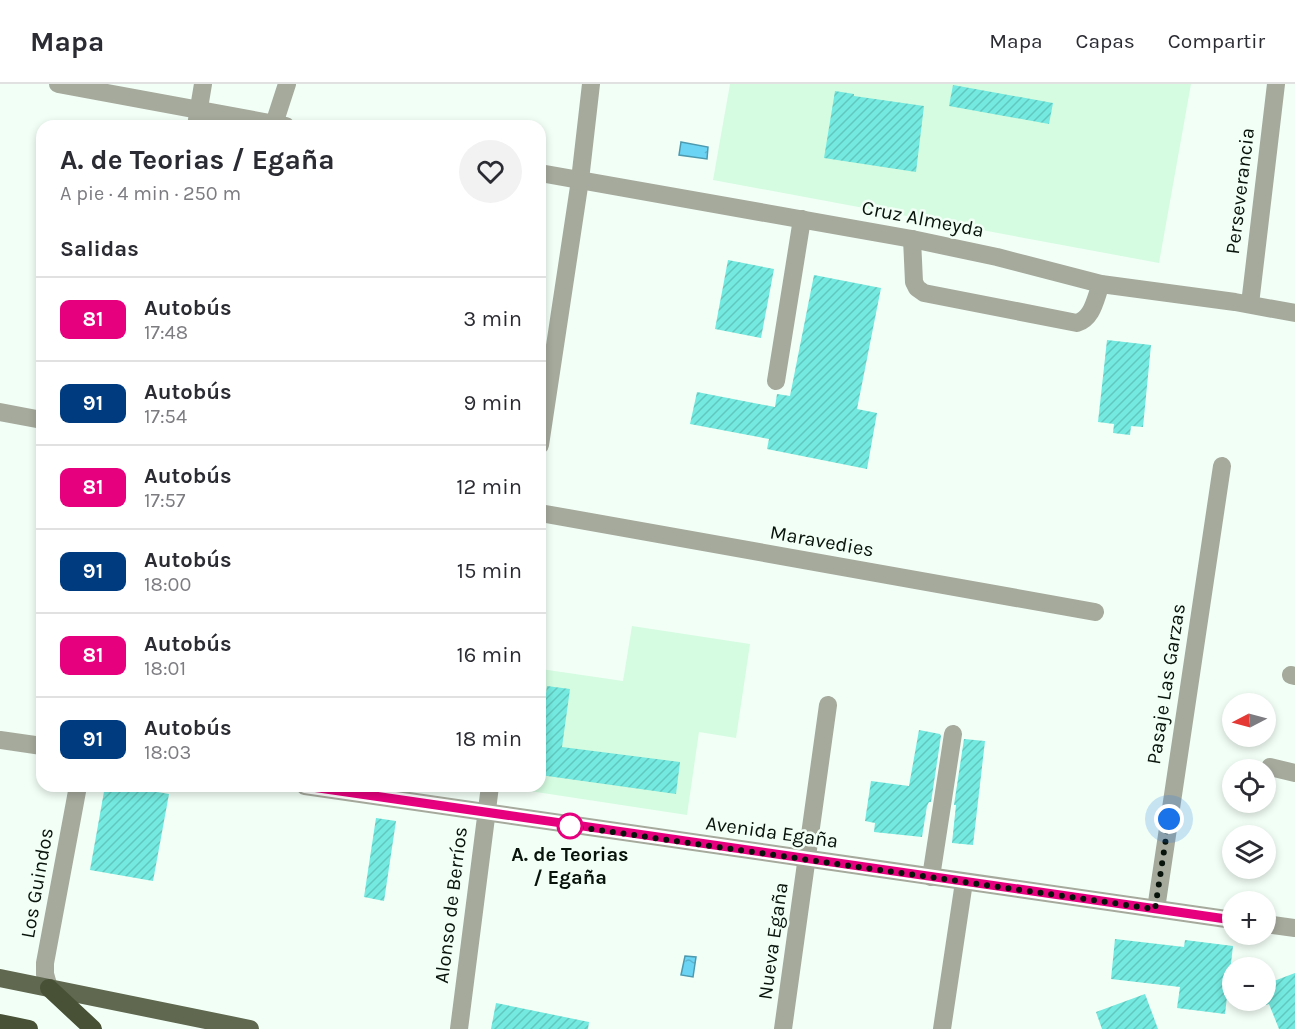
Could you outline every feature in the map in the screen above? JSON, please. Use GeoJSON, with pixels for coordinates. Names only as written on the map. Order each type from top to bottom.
{"type":"FeatureCollection","features":[{"type":"Feature","properties":{"kind":"highway"},"geometry":{"type":"LineString","coordinates":[[49,988],[93,1029]]}},
{"type":"Feature","properties":{"kind":"highway"},"geometry":{"type":"LineString","coordinates":[[0,1023],[29,1029]]}},
{"type":"Feature","properties":{"kind":"main road"},"geometry":{"type":"LineString","coordinates":[[0,978],[250,1029]]}},
{"type":"Feature","properties":{"kind":"street"},"geometry":{"type":"LineString","coordinates":[[58,84],[197,118],[221,120]]}},
{"type":"Feature","properties":{"kind":"street"},"geometry":{"type":"LineString","coordinates":[[197,118],[203,84]]}},
{"type":"Feature","properties":{"kind":"street"},"geometry":{"type":"LineString","coordinates":[[281,120],[287,84]]}},
{"type":"Feature","properties":{"kind":"street"},"geometry":{"type":"LineString","coordinates":[[546,405],[580,180],[591,84]]}},
{"type":"Feature","properties":{"kind":"street","name":"Perseverancia"},"geometry":{"type":"LineString","coordinates":[[1250,304],[1276,84]]}},
{"type":"Feature","properties":{"kind":"street","name":"Cruz Almeyda"},"geometry":{"type":"LineString","coordinates":[[546,174],[912,238],[1101,284],[1250,304],[1295,314]]}},
{"type":"Feature","properties":{"kind":"street"},"geometry":{"type":"LineString","coordinates":[[776,381],[802,219]]}},
{"type":"Feature","properties":{"kind":"street"},"geometry":{"type":"LineString","coordinates":[[912,238],[914,282],[917,288],[924,293],[1077,323],[1084,321],[1089,315],[1101,284]]}},
{"type":"Feature","properties":{"kind":"street"},"geometry":{"type":"LineString","coordinates":[[0,412],[36,419]]}},
{"type":"Feature","properties":{"kind":"street","name":"Pasaje Las Garzas"},"geometry":{"type":"LineString","coordinates":[[1155,909],[1222,466]]}},
{"type":"Feature","properties":{"kind":"street","name":"Maravedies"},"geometry":{"type":"LineString","coordinates":[[546,514],[1095,612]]}},
{"type":"Feature","properties":{"kind":"street","name":"Nueva Egaña"},"geometry":{"type":"LineString","coordinates":[[783,1029],[828,705]]}},
{"type":"Feature","properties":{"kind":"street"},"geometry":{"type":"LineString","coordinates":[[931,877],[953,734]]}},
{"type":"Feature","properties":{"kind":"street"},"geometry":{"type":"LineString","coordinates":[[0,740],[36,746]]}},
{"type":"Feature","properties":{"kind":"street"},"geometry":{"type":"LineString","coordinates":[[1276,768],[1295,773]]}},
{"type":"Feature","properties":{"kind":"street","name":"Los Guindos"},"geometry":{"type":"LineString","coordinates":[[49,988],[45,963],[77,792]]}},
{"type":"Feature","properties":{"kind":"street","name":"Avenida Egaña"},"geometry":{"type":"LineString","coordinates":[[345,792],[1222,918]]}},
{"type":"Feature","properties":{"kind":"street","name":"Alonso de Berríos"},"geometry":{"type":"LineString","coordinates":[[459,1029],[489,792]]}},
{"type":"Feature","properties":{"kind":"street"},"geometry":{"type":"LineString","coordinates":[[942,1029],[964,882]]}},
{"type":"Feature","properties":{"kind":"street"},"geometry":{"type":"LineString","coordinates":[[1276,925],[1295,928]]}},
{"type":"Feature","properties":{"kind":"shaded area"},"geometry":{"type":"Polygon","coordinates":[[[730,84],[1191,84],[1159,263],[713,180],[730,84]]]}},
{"type":"Feature","properties":{"kind":"shaded area"},"geometry":{"type":"Polygon","coordinates":[[[632,626],[750,644],[736,738],[699,732],[687,815],[536,792],[546,792],[546,670],[623,681],[632,626]]]}},
{"type":"Feature","properties":{"kind":"water"},"geometry":{"type":"Polygon","coordinates":[[[681,142],[708,147],[707,159],[679,155],[681,142]]]}},
{"type":"Feature","properties":{"kind":"water"},"geometry":{"type":"Polygon","coordinates":[[[685,956],[696,957],[693,977],[681,975],[685,956]]]}},
{"type":"Feature","properties":{"kind":"building"},"geometry":{"type":"Polygon","coordinates":[[[953,85],[1053,103],[1049,124],[949,106],[953,85]]]}},
{"type":"Feature","properties":{"kind":"building"},"geometry":{"type":"Polygon","coordinates":[[[835,91],[924,106],[916,172],[824,158],[835,91]]]}},
{"type":"Feature","properties":{"kind":"building"},"geometry":{"type":"Polygon","coordinates":[[[728,260],[774,269],[761,338],[715,329],[728,260]]]}},
{"type":"Feature","properties":{"kind":"building"},"geometry":{"type":"Polygon","coordinates":[[[814,275],[881,288],[857,409],[877,413],[867,469],[767,449],[769,439],[690,424],[697,392],[775,407],[777,394],[790,396],[814,275]]]}},
{"type":"Feature","properties":{"kind":"building"},"geometry":{"type":"Polygon","coordinates":[[[1107,340],[1151,345],[1143,427],[1131,426],[1130,435],[1113,433],[1114,424],[1098,422],[1107,340]]]}},
{"type":"Feature","properties":{"kind":"building"},"geometry":{"type":"Polygon","coordinates":[[[547,686],[570,689],[562,747],[680,762],[676,794],[546,776],[547,686]]]}},
{"type":"Feature","properties":{"kind":"building"},"geometry":{"type":"Polygon","coordinates":[[[919,730],[941,736],[931,802],[927,806],[922,837],[874,832],[875,823],[865,821],[871,781],[909,786],[919,730]]]}},
{"type":"Feature","properties":{"kind":"building"},"geometry":{"type":"Polygon","coordinates":[[[964,739],[985,741],[973,845],[952,843],[956,805],[954,805],[964,739]]]}},
{"type":"Feature","properties":{"kind":"building"},"geometry":{"type":"Polygon","coordinates":[[[104,792],[169,794],[153,881],[90,870],[104,792]]]}},
{"type":"Feature","properties":{"kind":"building"},"geometry":{"type":"Polygon","coordinates":[[[376,818],[396,821],[384,901],[364,897],[376,818]]]}},
{"type":"Feature","properties":{"kind":"building"},"geometry":{"type":"Polygon","coordinates":[[[1115,939],[1184,947],[1185,940],[1233,946],[1232,957],[1222,957],[1222,1011],[1225,1011],[1225,1014],[1177,1008],[1180,987],[1111,979],[1115,939]]]}},
{"type":"Feature","properties":{"kind":"building"},"geometry":{"type":"Polygon","coordinates":[[[1295,973],[1295,1029],[1279,1029],[1272,1011],[1276,1011],[1276,980],[1295,973]]]}},
{"type":"Feature","properties":{"kind":"building"},"geometry":{"type":"Polygon","coordinates":[[[1145,994],[1158,1029],[1102,1029],[1096,1012],[1145,994]]]}},
{"type":"Feature","properties":{"kind":"building"},"geometry":{"type":"Polygon","coordinates":[[[496,1003],[589,1022],[588,1029],[491,1029],[496,1003]]]}},
{"type":"Feature","properties":{"kind":"bus line","name":"81"},"geometry":{"type":"LineString","coordinates":[[345,792],[1222,918]]}},
{"type":"Feature","properties":{"kind":"place","name":"A. de Teorias / Egaña"},"geometry":{"type":"Point","coordinates":[570,826]}},
{"type":"Feature","properties":{"kind":"route"},"geometry":{"type":"LineString","coordinates":[[570,826],[1155,909],[1169,819]]}}]}
